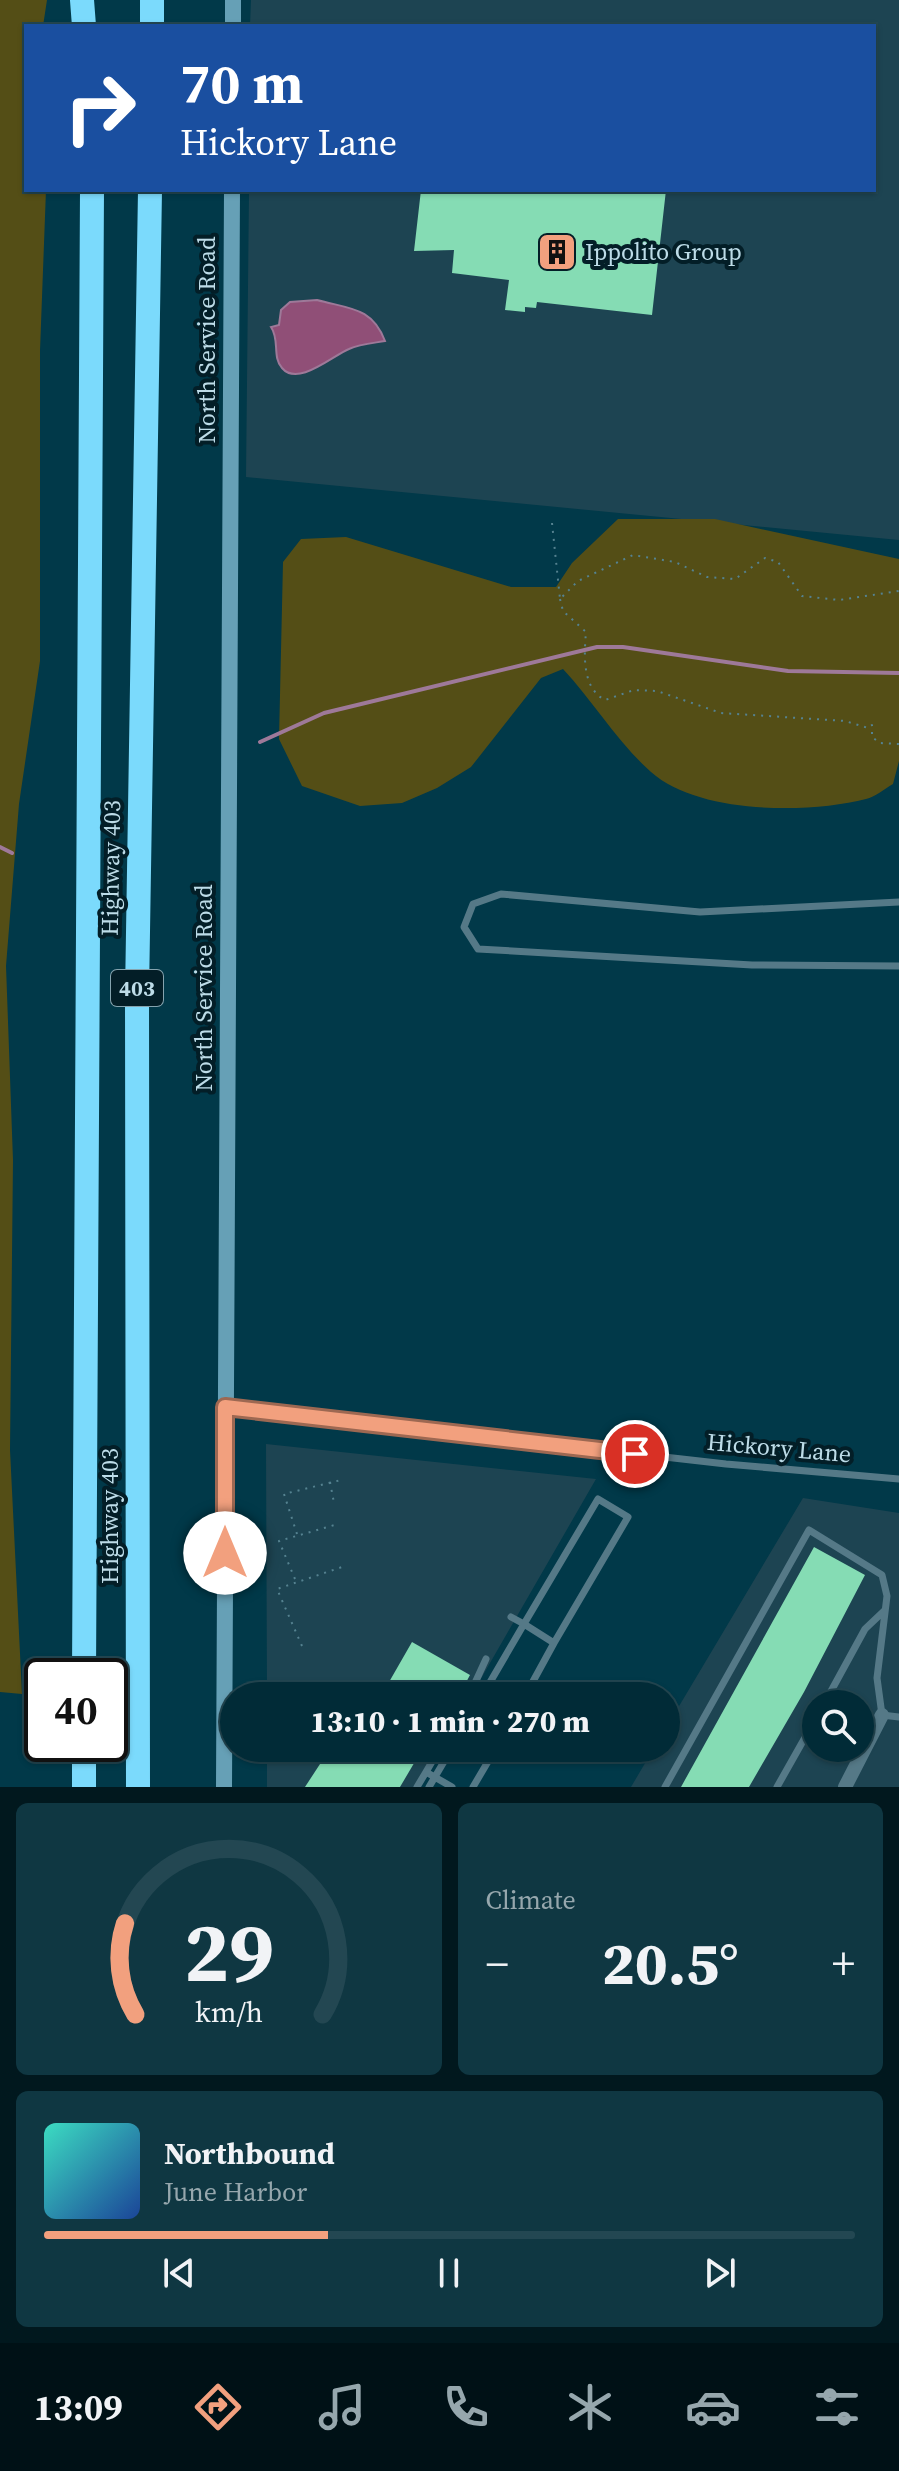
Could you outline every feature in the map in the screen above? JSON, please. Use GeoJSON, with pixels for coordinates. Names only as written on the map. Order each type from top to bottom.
{"type":"FeatureCollection","features":[{"type":"Feature","properties":{"kind":"highway"},"geometry":{"type":"LineString","coordinates":[[82,0],[84,24]]}},
{"type":"Feature","properties":{"kind":"highway"},"geometry":{"type":"LineString","coordinates":[[95,0],[95,24]]}},
{"type":"Feature","properties":{"kind":"highway"},"geometry":{"type":"LineString","coordinates":[[152,0],[152,24]]}},
{"type":"Feature","properties":{"kind":"highway","name":"Highway 403"},"geometry":{"type":"LineString","coordinates":[[84,1658],[92,192]]}},
{"type":"Feature","properties":{"kind":"highway","name":"Highway 403"},"geometry":{"type":"LineString","coordinates":[[138,1787],[137,994],[150,192]]}},
{"type":"Feature","properties":{"kind":"highway"},"geometry":{"type":"LineString","coordinates":[[84,1762],[84,1787]]}},
{"type":"Feature","properties":{"kind":"street"},"geometry":{"type":"LineString","coordinates":[[233,0],[233,24]]}},
{"type":"Feature","properties":{"kind":"street","name":"North Service Road"},"geometry":{"type":"LineString","coordinates":[[224,1787],[232,192]]}},
{"type":"Feature","properties":{"kind":"street"},"geometry":{"type":"LineString","coordinates":[[845,1787],[882,1715]]}},
{"type":"Feature","properties":{"kind":"lane"},"geometry":{"type":"LineString","coordinates":[[899,902],[700,912],[501,894],[473,904],[464,927],[478,949],[752,965],[899,966]]}},
{"type":"Feature","properties":{"kind":"lane","name":"Hickory Lane"},"geometry":{"type":"LineString","coordinates":[[225,1407],[726,1464],[899,1479]]}},
{"type":"Feature","properties":{"kind":"lane"},"geometry":{"type":"LineString","coordinates":[[490,1682],[598,1499],[628,1517],[533,1682]]}},
{"type":"Feature","properties":{"kind":"lane"},"geometry":{"type":"LineString","coordinates":[[665,1787],[809,1530],[877,1569],[885,1583],[877,1678],[882,1715],[899,1717]]}},
{"type":"Feature","properties":{"kind":"lane"},"geometry":{"type":"LineString","coordinates":[[832,1690],[865,1629],[884,1611]]}},
{"type":"Feature","properties":{"kind":"lane"},"geometry":{"type":"LineString","coordinates":[[511,1617],[554,1643]]}},
{"type":"Feature","properties":{"kind":"lane"},"geometry":{"type":"LineString","coordinates":[[475,1682],[486,1659]]}},
{"type":"Feature","properties":{"kind":"lane"},"geometry":{"type":"LineString","coordinates":[[777,1787],[802,1743]]}},
{"type":"Feature","properties":{"kind":"lane"},"geometry":{"type":"LineString","coordinates":[[417,1787],[432,1762]]}},
{"type":"Feature","properties":{"kind":"lane"},"geometry":{"type":"LineString","coordinates":[[429,1787],[444,1762]]}},
{"type":"Feature","properties":{"kind":"lane"},"geometry":{"type":"LineString","coordinates":[[473,1787],[488,1762]]}},
{"type":"Feature","properties":{"kind":"lane"},"geometry":{"type":"LineString","coordinates":[[426,1772],[452,1787]]}},
{"type":"Feature","properties":{"kind":"path"},"geometry":{"type":"LineString","coordinates":[[552,523],[560,599],[563,611],[586,632],[588,680],[594,694],[605,700],[634,690],[657,691],[721,713],[845,721],[868,728],[872,725],[872,737],[880,743],[899,744]]}},
{"type":"Feature","properties":{"kind":"path"},"geometry":{"type":"LineString","coordinates":[[560,599],[578,581],[633,555],[675,562],[707,577],[735,579],[765,558],[778,562],[802,596],[839,600],[899,591]]}},
{"type":"Feature","properties":{"kind":"path"},"geometry":{"type":"LineString","coordinates":[[297,1534],[284,1494],[341,1480]]}},
{"type":"Feature","properties":{"kind":"path"},"geometry":{"type":"LineString","coordinates":[[330,1482],[334,1503]]}},
{"type":"Feature","properties":{"kind":"path"},"geometry":{"type":"LineString","coordinates":[[296,1581],[279,1541],[338,1524]]}},
{"type":"Feature","properties":{"kind":"path"},"geometry":{"type":"LineString","coordinates":[[302,1646],[277,1589],[345,1566]]}},
{"type":"Feature","properties":{"kind":"shaded area"},"geometry":{"type":"Polygon","coordinates":[[[0,0],[47,0],[43,24],[24,24],[24,192],[46,192],[40,351],[40,661],[19,804],[6,966],[13,1160],[10,1450],[22,1694],[0,1692],[0,0]]]}},
{"type":"Feature","properties":{"kind":"shaded area"},"geometry":{"type":"Polygon","coordinates":[[[251,0],[899,0],[899,540],[246,477],[249,192],[876,192],[876,24],[250,24],[251,0]]]}},
{"type":"Feature","properties":{"kind":"shaded area"},"geometry":{"type":"Polygon","coordinates":[[[317,300],[366,315],[380,330],[385,341],[353,347],[306,372],[289,373],[279,364],[271,327],[279,325],[281,310],[290,302],[317,300]]]}},
{"type":"Feature","properties":{"kind":"shaded area"},"geometry":{"type":"Polygon","coordinates":[[[618,519],[715,519],[899,559],[899,761],[893,784],[866,799],[815,807],[754,807],[696,796],[671,786],[639,761],[563,669],[541,678],[471,767],[437,788],[402,803],[360,806],[302,786],[279,739],[283,562],[301,539],[346,537],[511,587],[556,587],[572,563],[618,519]]]}},
{"type":"Feature","properties":{"kind":"shaded area"},"geometry":{"type":"Polygon","coordinates":[[[266,1444],[596,1479],[479,1682],[267,1682],[266,1444]]]}},
{"type":"Feature","properties":{"kind":"shaded area"},"geometry":{"type":"Polygon","coordinates":[[[803,1498],[899,1513],[899,1787],[631,1787],[646,1762],[680,1762],[680,1704],[803,1498]]]}},
{"type":"Feature","properties":{"kind":"shaded area"},"geometry":{"type":"Polygon","coordinates":[[[267,1762],[433,1762],[418,1787],[267,1787],[267,1762]]]}},
{"type":"Feature","properties":{"kind":"building","name":"Ippolito Group"},"geometry":{"type":"Polygon","coordinates":[[[421,192],[666,192],[652,315],[537,302],[536,308],[525,307],[525,312],[505,310],[509,280],[452,273],[454,250],[414,251],[421,192]]]}},
{"type":"Feature","properties":{"kind":"building"},"geometry":{"type":"Polygon","coordinates":[[[814,1547],[865,1575],[805,1690],[802,1690],[802,1695],[749,1787],[681,1787],[814,1547]]]}},
{"type":"Feature","properties":{"kind":"building"},"geometry":{"type":"Polygon","coordinates":[[[412,1642],[470,1675],[466,1682],[389,1682],[412,1642]]]}},
{"type":"Feature","properties":{"kind":"building"},"geometry":{"type":"Polygon","coordinates":[[[318,1762],[415,1762],[400,1787],[305,1787],[320,1764],[318,1762]]]}},
{"type":"Feature","properties":{"kind":"waterway"},"geometry":{"type":"LineString","coordinates":[[260,742],[324,713],[597,647],[623,647],[788,671],[899,673]]}},
{"type":"Feature","properties":{"kind":"waterway"},"geometry":{"type":"LineString","coordinates":[[0,847],[12,853]]}},
{"type":"Feature","properties":{"kind":"place","name":"Ippolito Group"},"geometry":{"type":"Point","coordinates":[557,252]}},
{"type":"Feature","properties":{"kind":"route"},"geometry":{"type":"LineString","coordinates":[[225,1553],[225,1407],[635,1454]]}}]}
